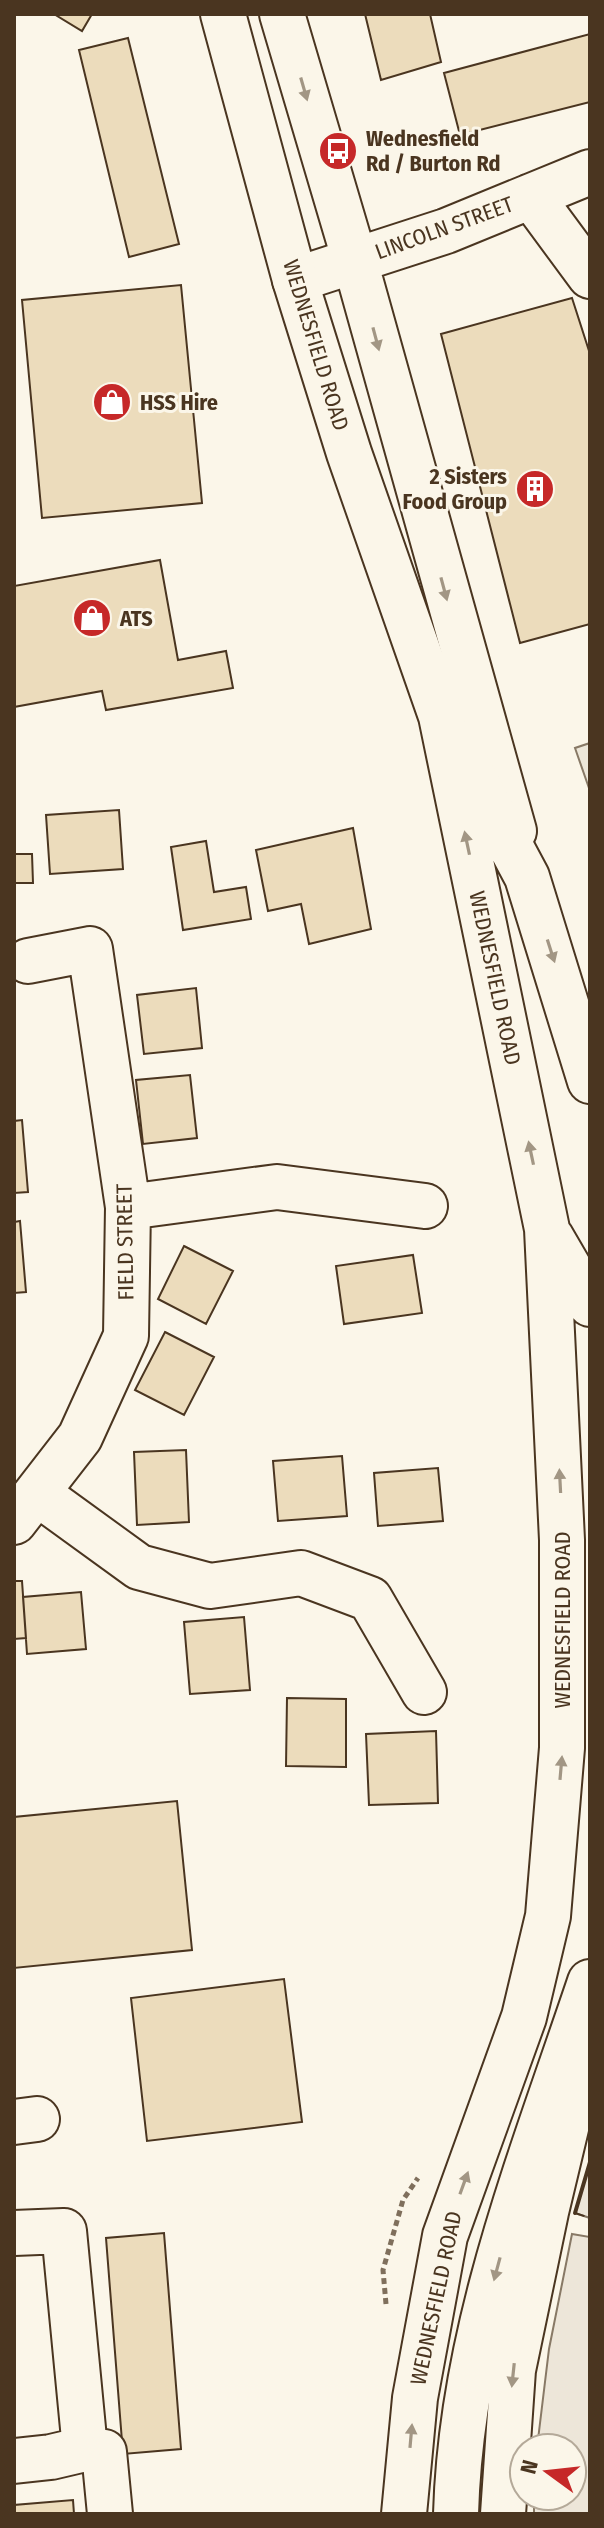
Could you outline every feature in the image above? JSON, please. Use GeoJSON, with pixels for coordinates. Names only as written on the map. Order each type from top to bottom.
{"type":"FeatureCollection","features":[{"type":"Feature","properties":{"kind":"main road","name":"WEDNESFIELD ROAD"},"geometry":{"type":"LineString","coordinates":[[223,14],[295,280],[349,453],[441,716],[547,1229],[562,1540],[562,1748],[548,1916],[524,2017],[445,2236],[415,2398],[404,2514]]}},
{"type":"Feature","properties":{"kind":"main road"},"geometry":{"type":"LineString","coordinates":[[282,14],[355,261],[457,637],[527,877]]}},
{"type":"Feature","properties":{"kind":"main road","name":"LINCOLN STREET"},"geometry":{"type":"LineString","coordinates":[[295,280],[446,231],[590,172]]}},
{"type":"Feature","properties":{"kind":"main road"},"geometry":{"type":"LineString","coordinates":[[531,196],[590,276]]}},
{"type":"Feature","properties":{"kind":"main road","name":"WEDNESFIELD ROAD"},"geometry":{"type":"LineString","coordinates":[[441,716],[527,877],[590,1081]]}},
{"type":"Feature","properties":{"kind":"main road","name":"FIELD STREET"},"geometry":{"type":"LineString","coordinates":[[25,1508],[80,1437],[126,1336],[128,1207],[90,949],[28,961]]}},
{"type":"Feature","properties":{"kind":"main road"},"geometry":{"type":"LineString","coordinates":[[128,1207],[277,1187],[425,1206]]}},
{"type":"Feature","properties":{"kind":"main road"},"geometry":{"type":"LineString","coordinates":[[547,1229],[590,1304]]}},
{"type":"Feature","properties":{"kind":"main road"},"geometry":{"type":"LineString","coordinates":[[25,1508],[139,1567],[210,1586],[301,1573],[370,1599],[424,1692]]}},
{"type":"Feature","properties":{"kind":"main road"},"geometry":{"type":"LineString","coordinates":[[548,1916],[583,1827],[590,1758]]}},
{"type":"Feature","properties":{"kind":"main road"},"geometry":{"type":"LineString","coordinates":[[456,2514],[475,2354],[515,2199],[590,1982]]}},
{"type":"Feature","properties":{"kind":"main road"},"geometry":{"type":"LineString","coordinates":[[503,2514],[513,2370],[590,2026]]}},
{"type":"Feature","properties":{"kind":"main road"},"geometry":{"type":"LineString","coordinates":[[14,2233],[64,2231],[85,2449]]}},
{"type":"Feature","properties":{"kind":"main road"},"geometry":{"type":"LineString","coordinates":[[14,2461],[85,2449],[104,2452],[110,2514]]}},
{"type":"Feature","properties":{"kind":"path"},"geometry":{"type":"LineString","coordinates":[[387,2313],[383,2270],[403,2200],[419,2176]]}},
{"type":"Feature","properties":{"kind":"shaded area"},"geometry":{"type":"Polygon","coordinates":[[[590,743],[590,791],[575,748],[590,743]]]}},
{"type":"Feature","properties":{"kind":"shaded area"},"geometry":{"type":"Polygon","coordinates":[[[590,2162],[590,2218],[575,2213],[590,2162]]]}},
{"type":"Feature","properties":{"kind":"shaded area"},"geometry":{"type":"Polygon","coordinates":[[[572,2234],[590,2237],[590,2514],[534,2514],[588,2512],[588,2432],[539,2432],[549,2349],[572,2234]]]}},
{"type":"Feature","properties":{"kind":"building"},"geometry":{"type":"Polygon","coordinates":[[[54,14],[92,14],[82,31],[54,14]]]}},
{"type":"Feature","properties":{"kind":"building"},"geometry":{"type":"Polygon","coordinates":[[[365,14],[430,14],[441,62],[381,80],[365,14]]]}},
{"type":"Feature","properties":{"kind":"building"},"geometry":{"type":"Polygon","coordinates":[[[590,34],[590,102],[460,135],[444,73],[590,34]]]}},
{"type":"Feature","properties":{"kind":"building"},"geometry":{"type":"Polygon","coordinates":[[[128,38],[179,244],[129,257],[79,50],[128,38]]]}},
{"type":"Feature","properties":{"kind":"building","name":"HSS Hire"},"geometry":{"type":"Polygon","coordinates":[[[181,285],[202,503],[42,518],[22,300],[181,285]]]}},
{"type":"Feature","properties":{"kind":"building","name":"2 Sisters Food Group"},"geometry":{"type":"Polygon","coordinates":[[[572,298],[590,354],[590,624],[520,643],[441,334],[572,298]]]}},
{"type":"Feature","properties":{"kind":"building","name":"ATS"},"geometry":{"type":"Polygon","coordinates":[[[160,560],[178,660],[226,651],[233,688],[106,710],[102,691],[14,707],[14,586],[160,560]]]}},
{"type":"Feature","properties":{"kind":"building"},"geometry":{"type":"Polygon","coordinates":[[[119,810],[123,869],[50,874],[46,815],[119,810]]]}},
{"type":"Feature","properties":{"kind":"building"},"geometry":{"type":"Polygon","coordinates":[[[353,828],[371,929],[309,944],[301,904],[268,911],[256,850],[353,828]]]}},
{"type":"Feature","properties":{"kind":"building"},"geometry":{"type":"Polygon","coordinates":[[[206,841],[214,892],[246,887],[251,919],[183,930],[171,847],[206,841]]]}},
{"type":"Feature","properties":{"kind":"building"},"geometry":{"type":"Polygon","coordinates":[[[14,854],[32,854],[33,883],[14,883],[14,854]]]}},
{"type":"Feature","properties":{"kind":"building"},"geometry":{"type":"Polygon","coordinates":[[[196,988],[202,1048],[144,1054],[137,995],[196,988]]]}},
{"type":"Feature","properties":{"kind":"building"},"geometry":{"type":"Polygon","coordinates":[[[190,1075],[197,1138],[143,1144],[136,1080],[190,1075]]]}},
{"type":"Feature","properties":{"kind":"building"},"geometry":{"type":"Polygon","coordinates":[[[22,1120],[28,1192],[14,1193],[14,1121],[22,1120]]]}},
{"type":"Feature","properties":{"kind":"building"},"geometry":{"type":"Polygon","coordinates":[[[20,1221],[26,1292],[14,1293],[14,1222],[20,1221]]]}},
{"type":"Feature","properties":{"kind":"building"},"geometry":{"type":"Polygon","coordinates":[[[184,1246],[233,1271],[206,1324],[158,1299],[184,1246]]]}},
{"type":"Feature","properties":{"kind":"building"},"geometry":{"type":"Polygon","coordinates":[[[413,1255],[422,1313],[344,1324],[336,1266],[413,1255]]]}},
{"type":"Feature","properties":{"kind":"building"},"geometry":{"type":"Polygon","coordinates":[[[165,1332],[214,1357],[184,1415],[135,1390],[165,1332]]]}},
{"type":"Feature","properties":{"kind":"building"},"geometry":{"type":"Polygon","coordinates":[[[186,1450],[189,1522],[137,1525],[134,1452],[186,1450]]]}},
{"type":"Feature","properties":{"kind":"building"},"geometry":{"type":"Polygon","coordinates":[[[342,1456],[347,1516],[278,1521],[273,1461],[342,1456]]]}},
{"type":"Feature","properties":{"kind":"building"},"geometry":{"type":"Polygon","coordinates":[[[438,1468],[443,1521],[378,1526],[374,1473],[438,1468]]]}},
{"type":"Feature","properties":{"kind":"building"},"geometry":{"type":"Polygon","coordinates":[[[14,1581],[22,1581],[26,1638],[14,1639],[14,1581]]]}},
{"type":"Feature","properties":{"kind":"building"},"geometry":{"type":"Polygon","coordinates":[[[81,1592],[86,1649],[27,1654],[23,1597],[81,1592]]]}},
{"type":"Feature","properties":{"kind":"building"},"geometry":{"type":"Polygon","coordinates":[[[244,1617],[250,1690],[190,1694],[184,1622],[244,1617]]]}},
{"type":"Feature","properties":{"kind":"building"},"geometry":{"type":"Polygon","coordinates":[[[287,1698],[346,1699],[346,1767],[286,1766],[287,1698]]]}},
{"type":"Feature","properties":{"kind":"building"},"geometry":{"type":"Polygon","coordinates":[[[436,1731],[438,1803],[369,1805],[366,1734],[436,1731]]]}},
{"type":"Feature","properties":{"kind":"building"},"geometry":{"type":"Polygon","coordinates":[[[177,1801],[192,1950],[14,1968],[14,1817],[177,1801]]]}},
{"type":"Feature","properties":{"kind":"building"},"geometry":{"type":"Polygon","coordinates":[[[284,1979],[302,2122],[147,2141],[131,1998],[284,1979]]]}},
{"type":"Feature","properties":{"kind":"building"},"geometry":{"type":"Polygon","coordinates":[[[164,2233],[181,2449],[123,2454],[106,2238],[164,2233]]]}},
{"type":"Feature","properties":{"kind":"building"},"geometry":{"type":"Polygon","coordinates":[[[73,2500],[74,2514],[14,2514],[14,2505],[73,2500]]]}},
{"type":"Feature","properties":{"kind":"fence"},"geometry":{"type":"LineString","coordinates":[[575,2213],[590,2218]]}},
{"type":"Feature","properties":{"kind":"wall"},"geometry":{"type":"LineString","coordinates":[[575,2213],[590,2162]]}},
{"type":"Feature","properties":{"kind":"place","name":"Wednesfield Rd / Burton Rd"},"geometry":{"type":"Point","coordinates":[338,151]}},
{"type":"Feature","properties":{"kind":"place","name":"HSS Hire"},"geometry":{"type":"Point","coordinates":[112,402]}},
{"type":"Feature","properties":{"kind":"place","name":"2 Sisters Food Group"},"geometry":{"type":"Point","coordinates":[535,489]}},
{"type":"Feature","properties":{"kind":"place","name":"ATS"},"geometry":{"type":"Point","coordinates":[92,618]}}]}
